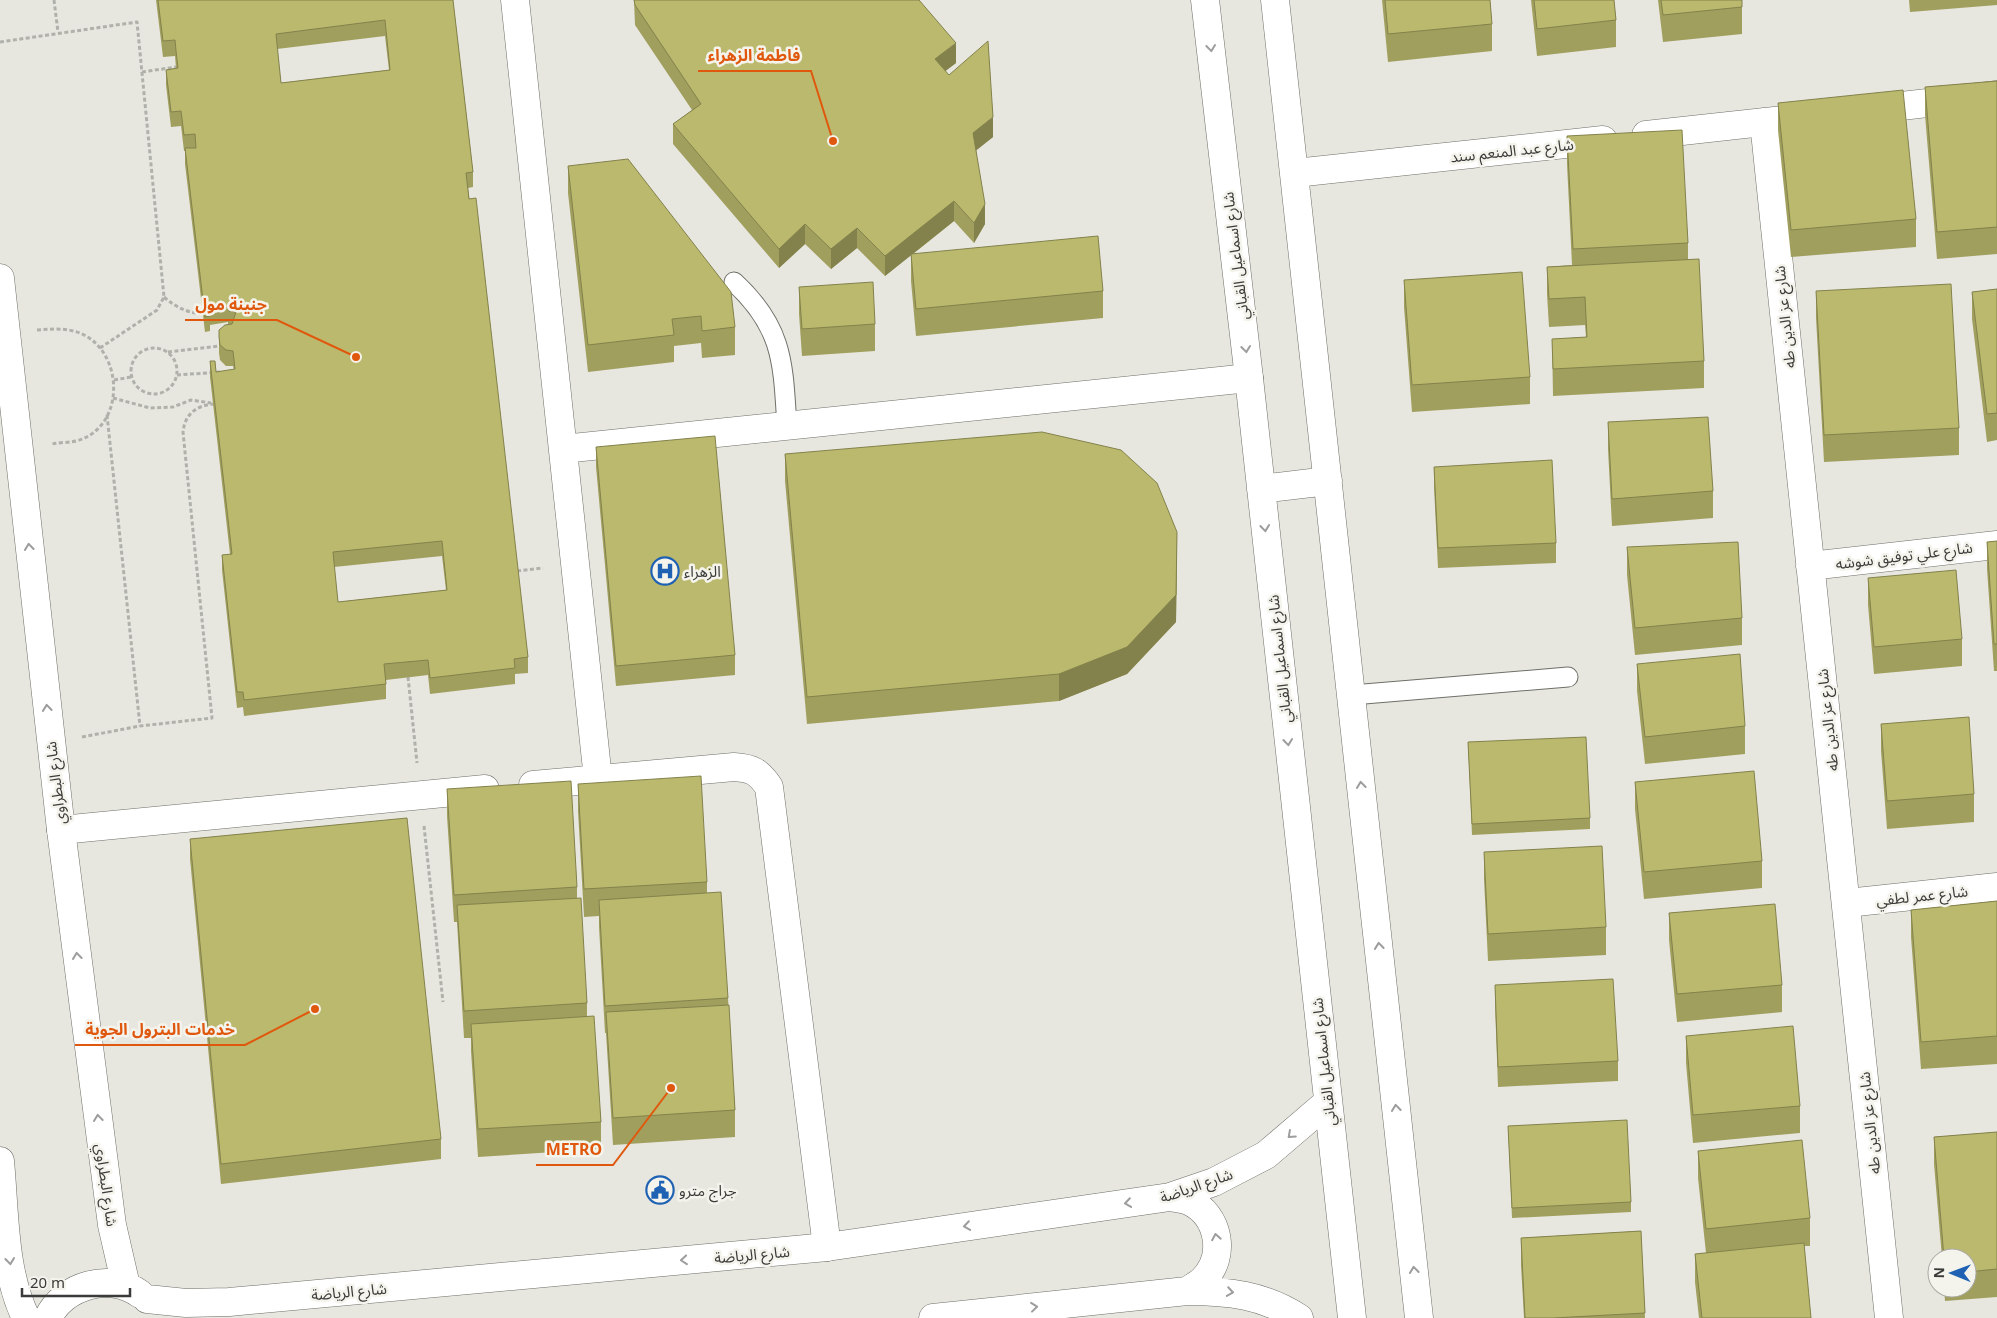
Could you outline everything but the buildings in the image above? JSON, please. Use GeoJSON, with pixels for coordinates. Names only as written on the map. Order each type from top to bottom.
{"type":"FeatureCollection","features":[{"type":"Feature","properties":{"kind":"street"},"geometry":{"type":"LineString","coordinates":[[516,0],[598,779]]}},
{"type":"Feature","properties":{"kind":"street","name":"شارع اسماعيل القباني"},"geometry":{"type":"LineString","coordinates":[[1205,0],[1249,378],[1352,1318]]}},
{"type":"Feature","properties":{"kind":"street"},"geometry":{"type":"LineString","coordinates":[[1275,0],[1419,1318]]}},
{"type":"Feature","properties":{"kind":"street"},"geometry":{"type":"LineString","coordinates":[[1842,113],[1997,95]]}},
{"type":"Feature","properties":{"kind":"street","name":"شارع عبد المنعم سند"},"geometry":{"type":"LineString","coordinates":[[1295,173],[1803,118]]}},
{"type":"Feature","properties":{"kind":"street","name":"شارع عز الدين طه"},"geometry":{"type":"LineString","coordinates":[[1764,122],[1889,1318]]}},
{"type":"Feature","properties":{"kind":"street","name":"شارع البطراوي"},"geometry":{"type":"LineString","coordinates":[[0,278],[50,742],[112,1225],[145,1301]]}},
{"type":"Feature","properties":{"kind":"street"},"geometry":{"type":"LineString","coordinates":[[563,450],[1249,378]]}},
{"type":"Feature","properties":{"kind":"street"},"geometry":{"type":"LineString","coordinates":[[1261,489],[1328,481]]}},
{"type":"Feature","properties":{"kind":"street","name":"شارع علي توفيق شوشه"},"geometry":{"type":"LineString","coordinates":[[1810,566],[1997,545]]}},
{"type":"Feature","properties":{"kind":"street"},"geometry":{"type":"LineString","coordinates":[[61,830],[598,779],[748,768],[761,774],[769,787],[828,1247]]}},
{"type":"Feature","properties":{"kind":"street","name":"شارع عمر لطفي"},"geometry":{"type":"LineString","coordinates":[[1847,903],[1997,887]]}},
{"type":"Feature","properties":{"kind":"street","name":"شارع الرياضة"},"geometry":{"type":"LineString","coordinates":[[48,1318],[61,1300],[75,1290],[91,1284],[108,1283],[145,1301],[186,1303],[229,1302],[828,1247],[1170,1197],[1214,1182],[1266,1155],[1328,1102]]}},
{"type":"Feature","properties":{"kind":"street"},"geometry":{"type":"LineString","coordinates":[[0,1160],[11,1274],[26,1318]]}},
{"type":"Feature","properties":{"kind":"street"},"geometry":{"type":"LineString","coordinates":[[1170,1197],[1188,1201],[1204,1212],[1214,1227],[1218,1246],[1214,1265],[1203,1280],[1187,1291]]}},
{"type":"Feature","properties":{"kind":"street"},"geometry":{"type":"LineString","coordinates":[[933,1318],[1187,1291],[1225,1291],[1261,1298],[1299,1318]]}},
{"type":"Feature","properties":{"kind":"lane"},"geometry":{"type":"LineString","coordinates":[[734,282],[753,299],[768,320],[778,344],[783,369],[787,427]]}},
{"type":"Feature","properties":{"kind":"lane"},"geometry":{"type":"LineString","coordinates":[[1352,695],[1568,677]]}},
{"type":"Feature","properties":{"kind":"path"},"geometry":{"type":"LineString","coordinates":[[54,0],[58,32]]}},
{"type":"Feature","properties":{"kind":"path"},"geometry":{"type":"LineString","coordinates":[[0,42],[58,32],[137,22],[164,297],[157,310],[100,348]]}},
{"type":"Feature","properties":{"kind":"path"},"geometry":{"type":"LineString","coordinates":[[142,72],[176,67]]}},
{"type":"Feature","properties":{"kind":"path"},"geometry":{"type":"LineString","coordinates":[[164,297],[174,306],[186,312],[202,314]]}},
{"type":"Feature","properties":{"kind":"path"},"geometry":{"type":"LineString","coordinates":[[6,331],[70,329],[87,336],[100,348],[110,363],[114,380],[113,398],[107,415],[96,429],[82,440],[19,448]]}},
{"type":"Feature","properties":{"kind":"path"},"geometry":{"type":"LineString","coordinates":[[168,352],[219,346]]}},
{"type":"Feature","properties":{"kind":"path"},"geometry":{"type":"LineString","coordinates":[[150,348],[159,348],[168,352],[174,358],[177,375],[173,385],[165,392],[145,393],[131,377],[131,368],[134,359],[141,352],[150,348]]}},
{"type":"Feature","properties":{"kind":"path"},"geometry":{"type":"LineString","coordinates":[[177,375],[226,371]]}},
{"type":"Feature","properties":{"kind":"path"},"geometry":{"type":"LineString","coordinates":[[114,380],[131,377]]}},
{"type":"Feature","properties":{"kind":"path"},"geometry":{"type":"LineString","coordinates":[[50,742],[140,726],[212,718],[183,432],[192,411],[200,405],[213,404],[191,400],[173,407],[150,408],[113,398]]}},
{"type":"Feature","properties":{"kind":"path"},"geometry":{"type":"LineString","coordinates":[[107,415],[140,726]]}},
{"type":"Feature","properties":{"kind":"path"},"geometry":{"type":"LineString","coordinates":[[408,677],[443,1002]]}},
{"type":"Feature","properties":{"kind":"place","name":"فاطمة الزهراء"},"geometry":{"type":"Point","coordinates":[833,141]}},
{"type":"Feature","properties":{"kind":"place","name":"جنينة مول"},"geometry":{"type":"Point","coordinates":[356,357]}},
{"type":"Feature","properties":{"kind":"place","name":"الزهراء"},"geometry":{"type":"Point","coordinates":[665,571]}},
{"type":"Feature","properties":{"kind":"place","name":"خدمات البترول الجوية"},"geometry":{"type":"Point","coordinates":[315,1009]}},
{"type":"Feature","properties":{"kind":"place","name":"METRO"},"geometry":{"type":"Point","coordinates":[671,1088]}},
{"type":"Feature","properties":{"kind":"place","name":"جراج مترو"},"geometry":{"type":"Point","coordinates":[660,1190]}}]}
